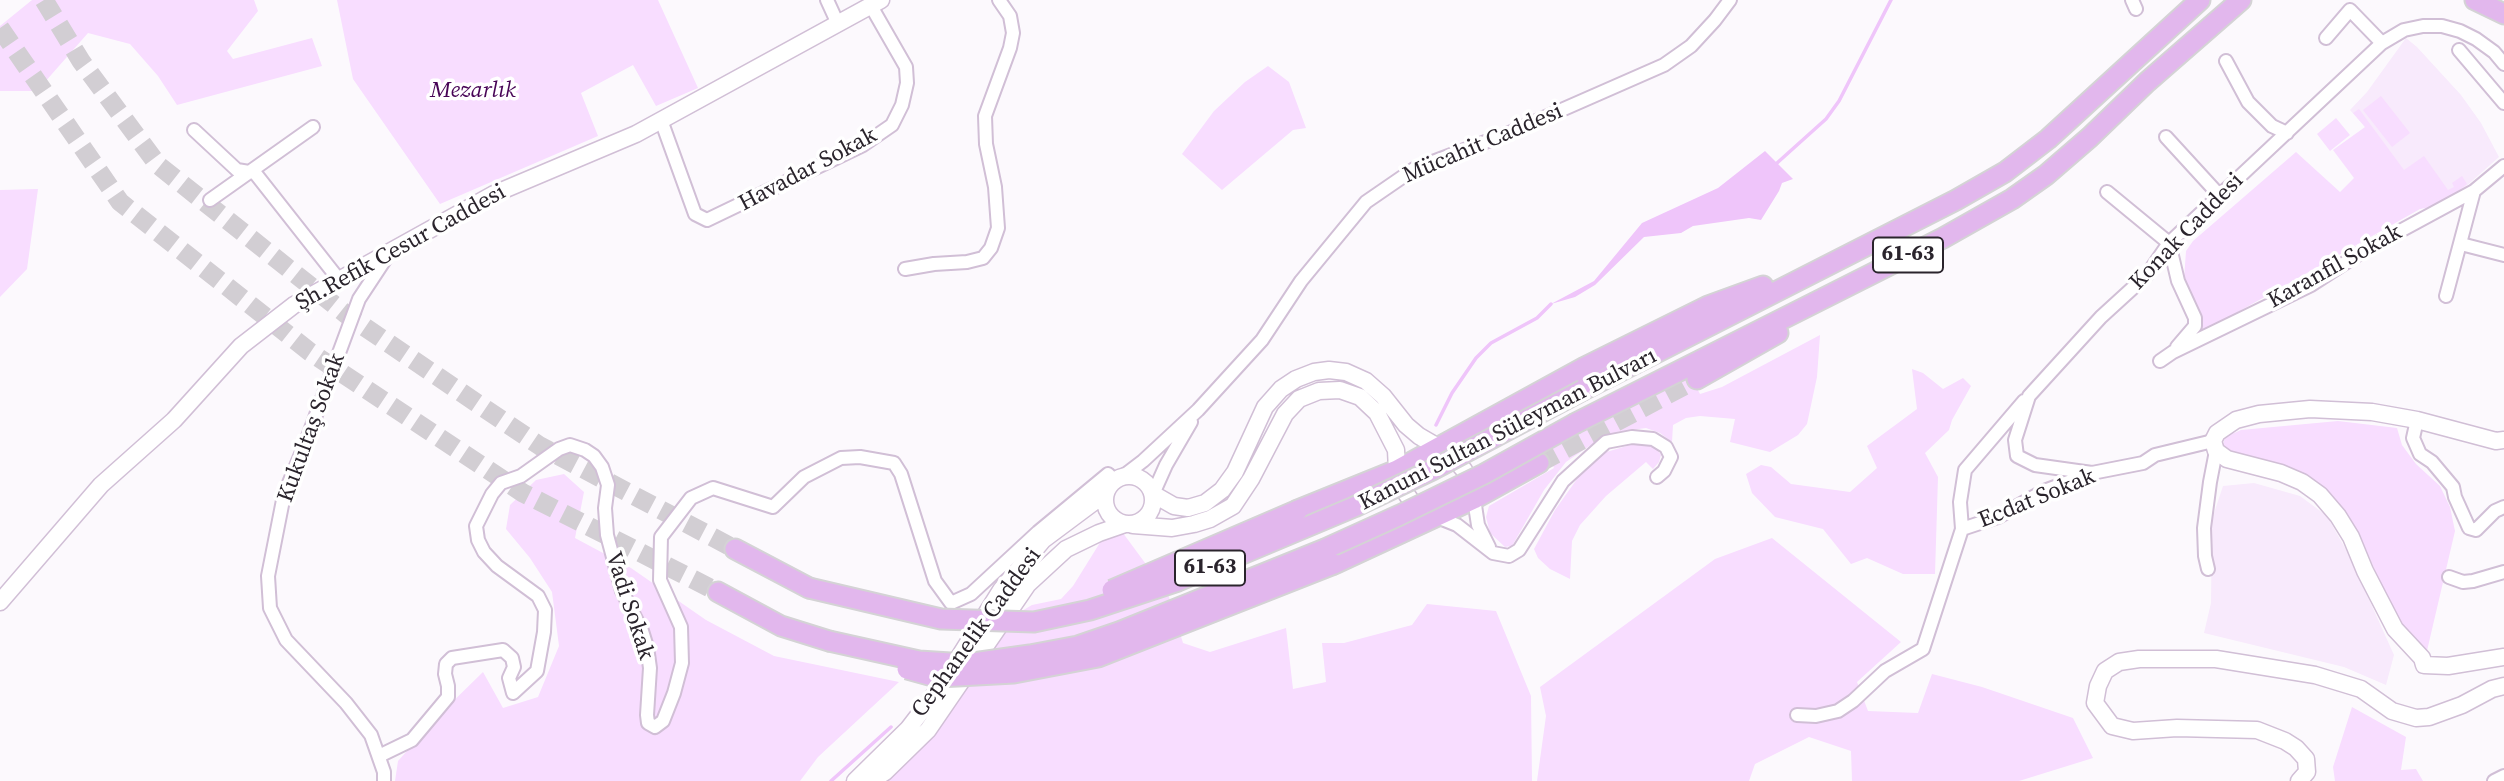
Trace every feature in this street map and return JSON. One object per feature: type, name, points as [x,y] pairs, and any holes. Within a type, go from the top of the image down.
[{"type":"main road","name":"Kanuni Sultan Süleyman Bulvarı","points":[[735,549],[809,588],[941,619],[1034,622],[1090,610],[1178,581],[1354,508],[1432,470],[1583,390],[1956,201],[2005,172],[2048,139],[2200,0]]},
{"type":"main road","name":"Kanuni Sultan Süleyman Bulvarı","points":[[718,592],[781,626],[829,641],[919,662],[967,664],[1030,655],[1078,646],[1119,632],[1337,544],[1484,474],[1576,423],[1989,212],[2046,175],[2241,0]]},
{"type":"main road","name":"61-63","points":[[2204,31],[2255,0]]},
{"type":"main road","points":[[2475,0],[2504,14]]},
{"type":"main road","name":"61-63","points":[[875,603],[949,611],[1031,609],[1083,602],[1397,470],[1583,368],[1708,306],[1840,259]]},
{"type":"main road","name":"61-63","points":[[1697,379],[1787,327],[1867,275]]},
{"type":"main road","name":"61-63","points":[[869,650],[902,668],[936,677],[1014,673],[1098,657],[1334,564],[1474,499],[1539,463]]},
{"type":"street","points":[[828,0],[838,24]]},
{"type":"street","points":[[905,269],[983,258],[991,248],[998,228],[995,187],[986,144],[985,116],[1013,33],[1010,16],[999,0]]},
{"type":"street","name":"Mücahit Caddesi","points":[[951,603],[971,594],[1038,532],[1108,474],[1114,484],[1198,410],[1262,340],[1301,281],[1366,202],[1414,169],[1509,133],[1664,65],[1691,46],[1730,0]]},
{"type":"street","name":"Şh.Refik Cesur Caddesi","points":[[0,602],[101,485],[174,421],[241,346],[294,305],[494,194],[636,134],[876,3]]},
{"type":"street","name":"Havadar Sokak","points":[[661,120],[695,214],[707,220],[863,145],[892,125],[902,105],[907,83],[906,66],[876,3]]},
{"type":"street","points":[[2326,38],[2350,10],[2382,43]]},
{"type":"street","name":"Konak Caddesi","points":[[2092,473],[2035,465],[2017,456],[2015,440],[2029,396],[2101,317],[2147,275],[2169,243],[2382,43],[2404,30],[2442,26],[2460,31],[2494,52],[2504,64]]},
{"type":"street","points":[[2459,50],[2504,103]]},
{"type":"street","points":[[2226,61],[2248,102],[2273,127],[2287,133]]},
{"type":"street","points":[[210,200],[313,127]]},
{"type":"street","points":[[194,130],[237,170],[255,173],[340,281]]},
{"type":"street","points":[[2166,137],[2220,196]]},
{"type":"street","name":"Karanfil Sokak","points":[[2160,361],[2173,352],[2311,285],[2365,250],[2474,191],[2504,166]]},
{"type":"street","points":[[2445,296],[2474,191]]},
{"type":"street","points":[[2107,192],[2169,243],[2178,281],[2195,318],[2195,326],[2173,352]]},
{"type":"street","points":[[2461,244],[2504,255]]},
{"type":"street","name":"Kukultaş Sokak","points":[[384,781],[384,772],[371,735],[346,703],[286,640],[270,608],[268,576],[284,495],[359,299],[387,255]]},
{"type":"street","points":[[1493,553],[1478,525],[1474,499],[1464,470],[1450,454],[1406,425],[1384,396],[1366,382],[1346,372],[1314,372],[1281,389],[1265,407],[1235,472],[1222,490],[1205,503],[1188,508],[1174,506],[1153,494],[1138,477],[1114,484],[1105,501],[1111,516],[1129,525],[1171,528],[1210,519],[1233,506],[1251,479],[1285,414],[1299,399],[1319,391],[1340,390],[1360,397],[1377,413],[1395,450],[1397,470],[1405,492],[1419,512],[1457,525],[1493,553],[1509,556],[1519,550],[1563,481],[1606,442],[1632,437],[1653,439],[1666,447],[1671,457],[1664,471],[1657,477]]},
{"type":"street","points":[[1962,529],[1960,502],[1965,470],[2029,396]]},
{"type":"street","points":[[2208,569],[2204,528],[2217,433],[2236,419],[2310,409],[2372,412],[2417,420],[2496,441],[2504,440]]},
{"type":"street","points":[[871,781],[885,772],[928,730],[1028,584],[1066,549],[1099,533],[1141,522],[1152,510],[1153,494],[1166,465],[1198,410]]},
{"type":"street","points":[[2417,420],[2413,438],[2420,454],[2432,463],[2453,487],[2469,528],[2476,530],[2495,511],[2504,507]]},
{"type":"street","name":"Vadi Sokak","points":[[379,756],[412,740],[448,697],[446,664],[452,659],[503,650],[512,658],[514,667],[509,678],[513,693],[537,671],[545,610],[538,596],[497,566],[484,552],[478,540],[476,526],[482,511],[501,483],[521,476],[559,449],[570,445],[594,456],[602,467],[608,485],[605,508],[607,535],[622,591],[642,631],[647,648],[650,692],[647,715],[648,723],[655,727],[663,721],[682,663],[681,627],[660,580],[662,537],[691,498],[713,488],[773,507],[804,477],[841,458],[860,457],[894,463],[901,474],[935,581],[951,603]]},
{"type":"street","points":[[2215,446],[2227,459],[2281,473],[2302,482],[2320,495],[2351,537],[2365,571],[2396,629],[2424,665],[2448,666],[2504,657]]},
{"type":"street","name":"Ecdat Sokak","points":[[1797,715],[1816,716],[1838,711],[1853,701],[1885,671],[1923,649],[1962,529],[1998,517],[2044,491],[2092,473],[2143,463],[2155,455],[2215,446]]},
{"type":"street","name":"Cephanelik Caddesi","points":[[855,781],[908,729],[941,686],[1001,590],[1044,540],[1114,484]]},
{"type":"street","points":[[2449,577],[2463,582],[2504,572]]},
{"type":"street","points":[[2305,778],[2306,759],[2296,748],[2257,730],[2177,728],[2133,731],[2112,726],[2095,703],[2098,686],[2105,671],[2119,662],[2139,659],[2216,659],[2315,675],[2361,689],[2392,711],[2416,718],[2429,717],[2462,705],[2491,689],[2504,686]]},
{"type":"street","points":[[2494,781],[2504,776]]},
{"type":"shaded area","points":[[2406,38],[2461,95],[2481,123],[2499,157],[2463,189],[2420,209],[2365,127],[2350,110],[2367,92]]},
{"type":"shaded area","points":[[1765,151],[1793,179],[1782,183],[1761,220],[1749,218],[1693,226],[1681,233],[1644,237],[1595,285],[1575,297],[1551,304],[1594,281],[1642,223],[1718,188]]},
{"type":"shaded area","points":[[2254,483],[2300,496],[2327,516],[2349,555],[2394,655],[2386,685],[2344,667],[2204,633],[2211,603],[2212,519],[2223,486]]},
{"type":"green space","points":[[32,0],[254,0],[258,11],[227,51],[233,59],[312,38],[322,66],[177,105],[158,76],[130,44],[88,33],[37,91],[0,91],[0,26]]},
{"type":"green space","name":"Mezarlık","points":[[337,0],[658,0],[698,88],[656,106],[633,65],[581,93],[598,136],[440,204],[353,79]]},
{"type":"green space","points":[[1268,66],[1289,82],[1306,128],[1293,130],[1222,190],[1182,154],[1214,111],[1245,82]]},
{"type":"green space","points":[[2381,96],[2410,133],[2392,147],[2363,110]]},
{"type":"green space","points":[[2359,109],[2404,170],[2424,156],[2448,190],[2454,187],[2452,183],[2462,176],[2467,184],[2441,205],[2420,209],[2192,338],[2184,279],[2186,251],[2193,241],[2296,152],[2340,192],[2354,178],[2333,150],[2365,127],[2353,113]]},
{"type":"green space","points":[[2336,118],[2350,135],[2330,151],[2317,134]]},
{"type":"green space","points":[[38,189],[27,269],[0,297],[0,190]]},
{"type":"green space","points":[[1820,335],[1817,377],[1807,424],[1798,435],[1770,452],[1730,442],[1735,419],[1700,416],[1686,418],[1673,425],[1672,442],[1660,433],[1646,428],[1617,432],[1598,440],[1566,462],[1544,490],[1512,546],[1505,547],[1490,533],[1486,517],[1489,506],[1554,468],[1546,451],[1690,375],[1700,394],[1722,387]]},
{"type":"green space","points":[[1912,369],[1923,373],[1943,389],[1963,378],[1971,386],[1949,430],[1925,453],[1938,477],[1935,574],[1903,574],[1867,558],[1851,564],[1823,529],[1775,517],[1752,493],[1746,474],[1761,465],[1771,467],[1791,484],[1850,492],[1877,468],[1867,446],[1917,409]]},
{"type":"green space","points":[[2338,421],[2397,428],[2402,445],[2416,464],[2440,486],[2450,507],[2455,531],[2426,655],[2410,642],[2392,609],[2360,536],[2331,496],[2303,476],[2265,461],[2228,455],[2223,445],[2225,437],[2241,430]]},
{"type":"green space","points":[[1644,444],[1656,448],[1661,455],[1659,462],[1653,469],[1646,462],[1606,496],[1580,525],[1572,541],[1570,579],[1550,569],[1538,558],[1534,549],[1555,510],[1582,472],[1603,453]]},
{"type":"green space","points":[[564,474],[584,492],[575,538],[631,568],[706,620],[774,656],[899,682],[818,757],[800,781],[395,781],[398,761],[439,715],[483,672],[503,708],[538,697],[559,646],[552,592],[530,558],[506,529],[510,505],[536,480]]},
{"type":"green space","points":[[1120,529],[1168,594],[1183,643],[1210,652],[1286,628],[1293,689],[1326,682],[1322,643],[1344,643],[1412,625],[1427,604],[1496,611],[1531,696],[1532,781],[864,781],[972,682],[993,628],[1032,605],[1061,599],[1073,586],[1101,541]]},
{"type":"green space","points":[[1772,538],[1901,642],[1857,682],[1868,711],[1918,713],[1932,674],[1982,687],[2073,718],[2093,758],[2019,781],[1852,781],[1851,751],[1809,737],[1755,764],[1749,781],[1537,781],[1546,716],[1540,687],[1715,559]]},
{"type":"green space","points":[[2352,707],[2406,737],[2401,770],[2416,769],[2423,781],[2335,781],[2333,767]]},
{"type":"waterway","points":[[1777,163],[1826,119],[1839,101],[1891,0]]},
{"type":"waterway","points":[[1436,425],[1452,393],[1476,358],[1491,343],[1537,318],[1551,304]]},
{"type":"waterway","points":[[831,781],[891,727]]},
{"type":"tunnel","points":[[44,0],[81,61],[158,165],[347,315],[540,446],[735,549]]},
{"type":"tunnel","points":[[0,28],[120,202],[310,352],[523,493],[718,592]]},
{"type":"tunnel","points":[[1539,463],[1697,379]]}]
